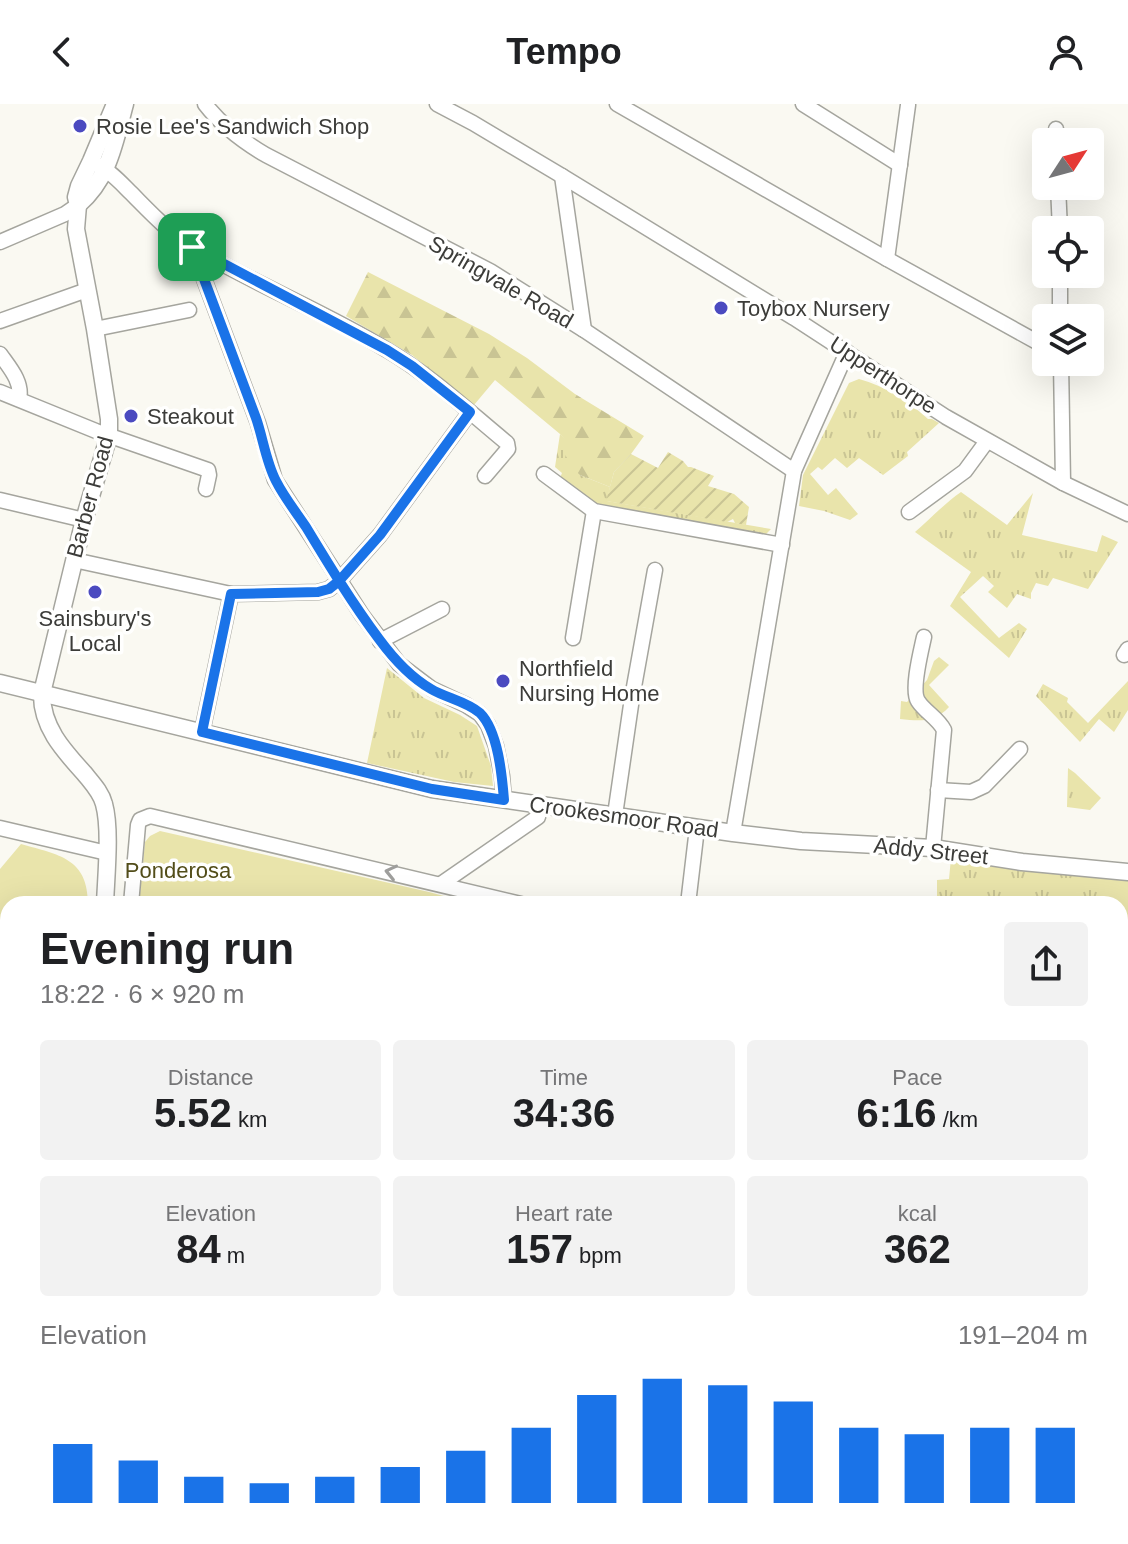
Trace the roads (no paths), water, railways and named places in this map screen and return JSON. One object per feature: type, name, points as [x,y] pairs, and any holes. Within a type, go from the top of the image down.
[{"type":"street","points":[[99,165],[115,104]]},
{"type":"street","points":[[99,165],[125,104]]},
{"type":"street","name":"Springvale Road","points":[[205,104],[241,140],[490,271],[794,471]]},
{"type":"street","name":"Upperthorpe","points":[[437,104],[562,176],[847,352],[946,417],[1063,483],[1128,514]]},
{"type":"street","points":[[617,104],[1032,339]]},
{"type":"street","points":[[803,104],[900,165]]},
{"type":"street","points":[[887,259],[908,105]]},
{"type":"street","points":[[99,165],[164,226],[192,247],[387,350],[470,412],[508,445],[485,476]]},
{"type":"street","name":"Barber Road","points":[[42,693],[84,520],[109,435],[95,329],[76,229],[79,186],[99,165]]},
{"type":"street","points":[[562,176],[584,330]]},
{"type":"street","points":[[0,242],[65,214],[78,205]]},
{"type":"street","points":[[192,247],[258,423],[275,480],[339,581],[399,664],[432,689],[480,714],[488,725],[496,746],[504,800]]},
{"type":"street","points":[[0,321],[87,290]]},
{"type":"street","points":[[95,329],[189,310]]},
{"type":"street","points":[[733,833],[794,471],[847,352]]},
{"type":"street","points":[[0,354],[20,386],[19,399]]},
{"type":"street","points":[[1061,376],[1063,483]]},
{"type":"street","points":[[0,392],[208,470],[206,489]]},
{"type":"street","points":[[74,560],[231,594],[318,592],[329,589],[380,535],[470,412]]},
{"type":"street","points":[[909,512],[965,471],[987,441]]},
{"type":"street","points":[[544,474],[594,511],[782,545]]},
{"type":"street","points":[[0,500],[84,520]]},
{"type":"street","points":[[573,638],[594,511]]},
{"type":"street","points":[[615,815],[655,570]]},
{"type":"street","points":[[202,732],[231,594]]},
{"type":"street","points":[[380,641],[442,609]]},
{"type":"street","points":[[924,637],[915,692],[919,703],[944,730],[933,848]]},
{"type":"street","name":"Crookesmoor Road","points":[[0,683],[432,789],[733,833]]},
{"type":"street","points":[[42,693],[44,716],[49,729],[100,795],[105,806],[105,896]]},
{"type":"street","points":[[938,790],[971,792],[984,786],[1020,749]]},
{"type":"street","points":[[132,896],[138,825],[140,820],[150,816],[489,896]]},
{"type":"street","points":[[441,884],[538,817]]},
{"type":"street","points":[[0,828],[107,853]]},
{"type":"street","points":[[689,896],[697,828]]},
{"type":"street","name":"Addy Street","points":[[733,833],[801,841],[933,848],[1022,862],[1128,872]]},
{"type":"place","name":"Rosie Lee's Sandwich Shop","points":[[80,126]]},
{"type":"place","name":"Toybox Nursery","points":[[721,308]]},
{"type":"place","name":"Steakout","points":[[131,416]]},
{"type":"place","name":"Sainsbury's Local","points":[[95,592]]},
{"type":"place","name":"Northfield Nursing Home","points":[[503,681]]},
{"type":"park label","name":"Ponderosa","points":[[178,870]]}]
